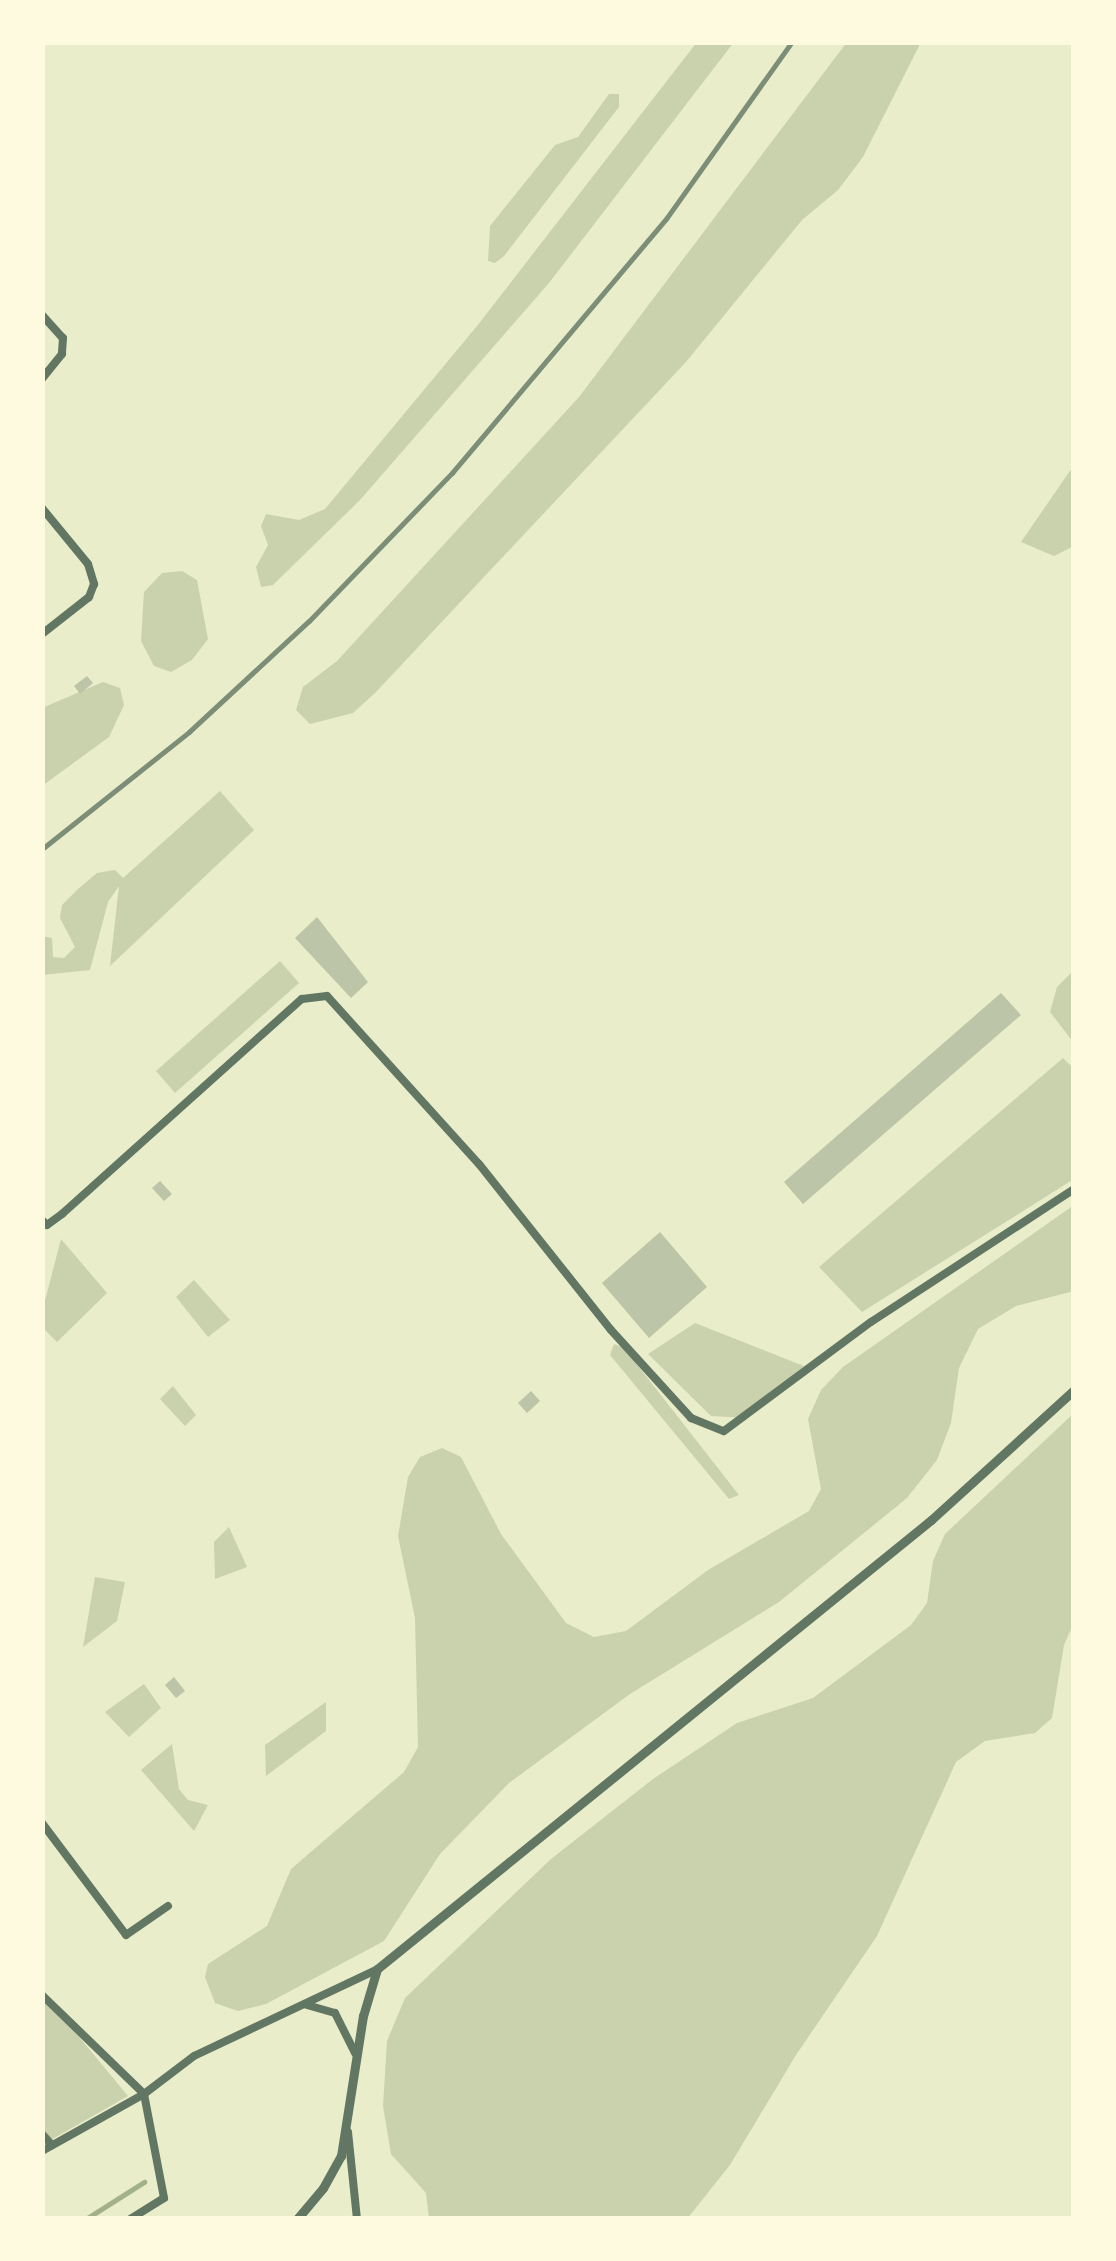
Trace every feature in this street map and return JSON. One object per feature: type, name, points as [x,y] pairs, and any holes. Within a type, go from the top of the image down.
[{"type":"street","points":[[42,315],[63,338],[62,354],[42,379]]},
{"type":"street","points":[[42,508],[88,564],[94,584],[89,597],[42,634]]},
{"type":"street","points":[[42,1220],[47,1225],[62,1214],[302,999],[327,996],[478,1164],[611,1330],[691,1418],[724,1431],[871,1322],[1074,1189]]},
{"type":"street","points":[[42,2151],[144,2094],[194,2056],[377,1969],[932,1520],[1074,1390]]},
{"type":"street","points":[[42,1823],[126,1935],[168,1906]]},
{"type":"street","points":[[297,2219],[334,2172],[348,2131],[357,2058],[377,1969]]},
{"type":"street","points":[[42,1996],[144,2094],[164,2198],[130,2219]]},
{"type":"street","points":[[306,2005],[334,2013],[349,2032],[357,2058]]},
{"type":"street","points":[[348,2131],[357,2219]]},
{"type":"street","points":[[42,2134],[52,2145]]},
{"type":"green space","points":[[697,42],[734,42],[549,283],[360,500],[273,585],[261,587],[256,567],[268,545],[261,526],[266,514],[299,520],[325,509],[477,326]]},
{"type":"green space","points":[[847,42],[921,42],[863,157],[838,190],[802,220],[686,362],[375,693],[353,713],[310,724],[296,710],[303,687],[337,661],[579,397]]},
{"type":"green space","points":[[609,94],[619,94],[619,107],[504,256],[495,263],[488,261],[490,226],[555,145],[578,137]]},
{"type":"green space","points":[[1074,465],[1074,546],[1054,556],[1021,542]]},
{"type":"green space","points":[[182,571],[197,580],[208,639],[192,660],[171,672],[154,666],[141,641],[144,592],[162,573]]},
{"type":"green space","points":[[103,682],[120,688],[124,705],[109,737],[42,786],[42,708]]},
{"type":"green space","points":[[220,791],[254,830],[110,966],[119,886],[108,902],[90,970],[42,975],[42,936],[52,938],[53,957],[64,958],[75,947],[60,918],[62,905],[97,873],[115,870],[123,878]]},
{"type":"green space","points":[[280,961],[299,983],[175,1093],[156,1071]]},
{"type":"green space","points":[[1074,970],[1074,1043],[1050,1012],[1057,987]]},
{"type":"green space","points":[[1063,1058],[1074,1069],[1074,1179],[862,1312],[819,1267]]},
{"type":"green space","points":[[1074,1205],[1074,1291],[1016,1306],[978,1329],[959,1368],[951,1423],[937,1460],[907,1498],[779,1602],[630,1694],[509,1783],[440,1854],[384,1941],[266,2004],[238,2011],[215,2003],[205,1977],[208,1964],[267,1926],[291,1869],[404,1772],[418,1747],[415,1618],[398,1536],[408,1477],[420,1457],[442,1448],[461,1457],[501,1534],[566,1623],[594,1637],[626,1631],[708,1570],[809,1511],[821,1489],[808,1419],[821,1390],[843,1367]]},
{"type":"green space","points":[[61,1239],[107,1293],[57,1342],[42,1327],[42,1312]]},
{"type":"green space","points":[[194,1280],[230,1320],[208,1337],[176,1297]]},
{"type":"green space","points":[[695,1323],[804,1366],[747,1418],[711,1416],[648,1354]]},
{"type":"green space","points":[[614,1344],[624,1348],[739,1495],[729,1499],[610,1355]]},
{"type":"green space","points":[[173,1386],[196,1415],[185,1426],[160,1399]]},
{"type":"green space","points":[[1074,1413],[1074,1622],[1064,1645],[1052,1718],[1035,1733],[985,1741],[956,1762],[877,1936],[796,2055],[730,2165],[687,2219],[429,2219],[426,2193],[391,2154],[383,2106],[387,2041],[405,1998],[551,1859],[653,1779],[737,1723],[813,1698],[911,1625],[927,1603],[933,1561],[945,1534]]},
{"type":"green space","points":[[229,1527],[247,1567],[215,1579],[214,1542]]},
{"type":"green space","points":[[95,1577],[125,1582],[117,1621],[83,1647]]},
{"type":"green space","points":[[144,1684],[161,1708],[129,1737],[105,1712]]},
{"type":"green space","points":[[326,1702],[326,1731],[266,1776],[265,1745]]},
{"type":"green space","points":[[172,1744],[179,1789],[188,1800],[208,1805],[194,1831],[141,1770]]},
{"type":"green space","points":[[42,1992],[128,2096],[42,2145]]},
{"type":"building","points":[[87,676],[93,683],[80,694],[74,686]]},
{"type":"building","points":[[317,917],[368,982],[351,998],[295,938]]},
{"type":"building","points":[[1001,993],[1021,1015],[803,1204],[784,1182]]},
{"type":"building","points":[[160,1181],[172,1194],[164,1201],[152,1188]]},
{"type":"building","points":[[660,1232],[707,1287],[649,1338],[602,1283]]},
{"type":"building","points":[[531,1391],[540,1401],[527,1413],[518,1403]]},
{"type":"building","points":[[174,1677],[185,1691],[176,1698],[165,1685]]},
{"type":"waterway","points":[[86,2219],[144,2182]]},
{"type":"railway","points":[[42,849],[189,732],[309,621],[452,473],[666,219],[792,42]]}]
